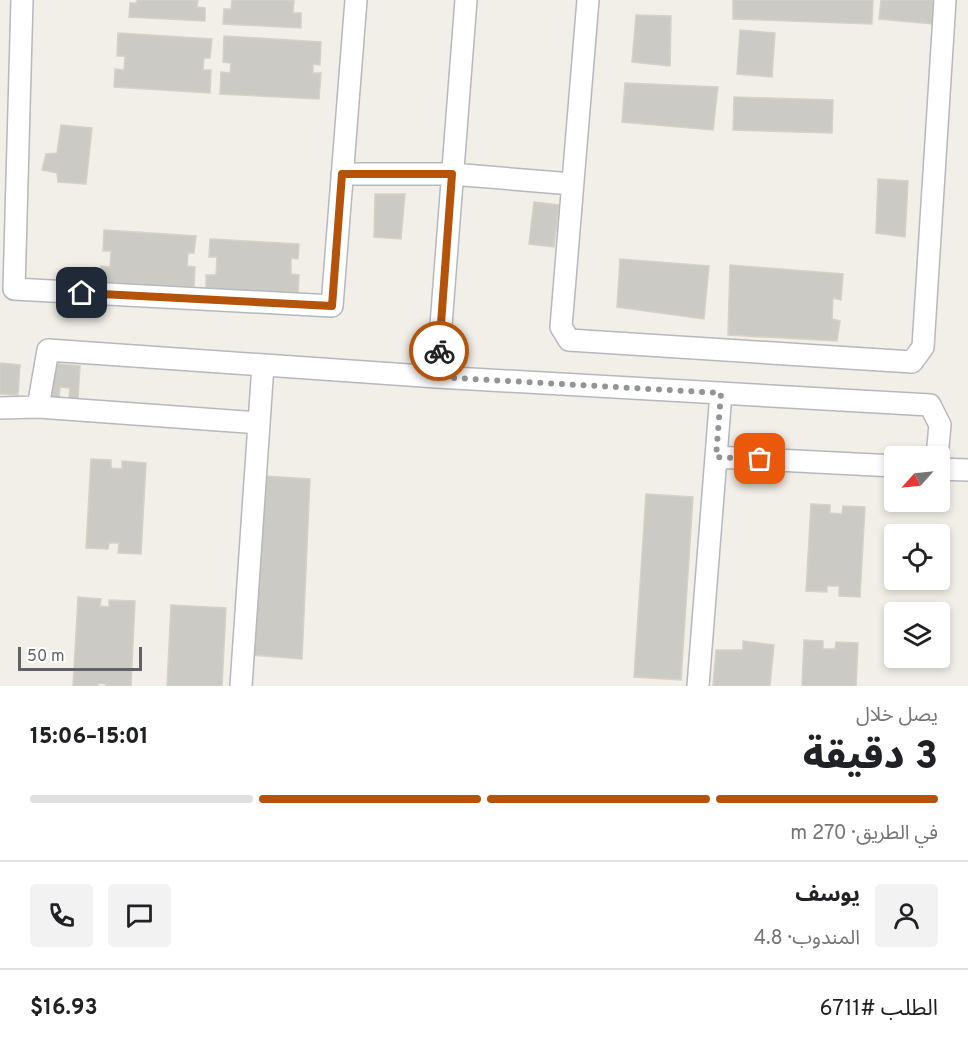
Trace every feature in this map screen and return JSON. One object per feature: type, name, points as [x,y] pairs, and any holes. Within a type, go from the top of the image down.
[{"type":"street","points":[[22,0],[14,289],[332,306],[356,0]]},
{"type":"street","points":[[437,377],[466,0]]},
{"type":"street","points":[[588,0],[561,327],[569,340],[912,362],[923,347],[945,0]]},
{"type":"street","points":[[342,174],[452,174],[572,184]]},
{"type":"street","points":[[38,407],[48,350],[437,377],[930,405],[940,425],[939,446]]},
{"type":"street","points":[[241,686],[263,365]]},
{"type":"street","points":[[698,686],[721,393]]},
{"type":"street","points":[[0,408],[38,407],[259,423]]},
{"type":"street","points":[[716,457],[884,465]]},
{"type":"street","points":[[950,469],[968,470]]},
{"type":"building","points":[[137,0],[198,0],[197,7],[205,8],[205,21],[129,17],[130,3],[137,3]]},
{"type":"building","points":[[232,0],[294,0],[293,13],[301,13],[301,28],[223,24],[224,9],[231,9]]},
{"type":"building","points":[[733,0],[873,0],[872,24],[733,19]]},
{"type":"building","points":[[881,0],[936,0],[933,24],[879,19]]},
{"type":"building","points":[[636,15],[671,16],[670,66],[632,62]]},
{"type":"building","points":[[740,30],[775,33],[772,77],[737,74]]},
{"type":"building","points":[[118,33],[212,39],[210,58],[204,58],[203,70],[211,70],[210,93],[114,87],[115,69],[124,70],[125,56],[117,56]]},
{"type":"building","points":[[224,36],[321,42],[320,65],[313,64],[313,73],[321,73],[319,99],[220,94],[221,72],[230,73],[231,63],[223,62]]},
{"type":"building","points":[[625,83],[718,87],[713,130],[622,122]]},
{"type":"building","points":[[734,97],[833,100],[832,133],[733,130]]},
{"type":"building","points":[[61,125],[92,128],[86,184],[58,182],[57,173],[42,170],[46,154],[57,153]]},
{"type":"building","points":[[878,179],[908,181],[905,237],[876,233]]},
{"type":"building","points":[[375,194],[405,194],[401,239],[374,237]]},
{"type":"building","points":[[534,202],[559,205],[554,247],[529,244]]},
{"type":"building","points":[[104,230],[196,236],[194,253],[188,253],[187,266],[195,267],[194,287],[100,282],[101,266],[110,267],[111,251],[103,251]]},
{"type":"building","points":[[210,239],[299,244],[298,259],[291,258],[291,274],[299,275],[298,293],[206,288],[206,275],[216,275],[217,257],[209,257]]},
{"type":"building","points":[[620,259],[709,266],[704,319],[617,307]]},
{"type":"building","points":[[730,265],[843,274],[841,300],[833,298],[832,319],[840,321],[837,341],[728,335]]},
{"type":"building","points":[[0,363],[20,365],[18,395],[0,394]]},
{"type":"building","points":[[50,363],[80,366],[78,399],[69,398],[70,388],[60,387],[59,400],[47,399]]},
{"type":"building","points":[[91,459],[111,460],[111,468],[122,469],[122,461],[146,463],[141,554],[118,553],[119,543],[109,543],[108,549],[86,548]]},
{"type":"building","points":[[265,476],[310,479],[302,659],[252,655]]},
{"type":"building","points":[[646,494],[693,497],[681,680],[634,677]]},
{"type":"building","points":[[811,504],[830,505],[830,513],[842,514],[843,506],[865,507],[860,597],[839,596],[839,586],[827,586],[827,592],[806,591]]},
{"type":"building","points":[[78,597],[101,599],[100,606],[109,607],[109,600],[135,601],[131,686],[106,686],[106,684],[98,683],[98,686],[73,686]]},
{"type":"building","points":[[171,605],[226,608],[222,686],[167,686]]},
{"type":"building","points":[[804,640],[823,641],[823,649],[835,649],[836,642],[858,643],[856,686],[802,686]]},
{"type":"building","points":[[743,641],[774,645],[770,686],[713,686],[716,650],[743,650]]},
{"type":"way so far","points":[[439,351],[437,377],[721,393],[716,457],[760,459]]},
{"type":"route","points":[[82,293],[332,306],[342,174],[452,174],[439,351]]}]
